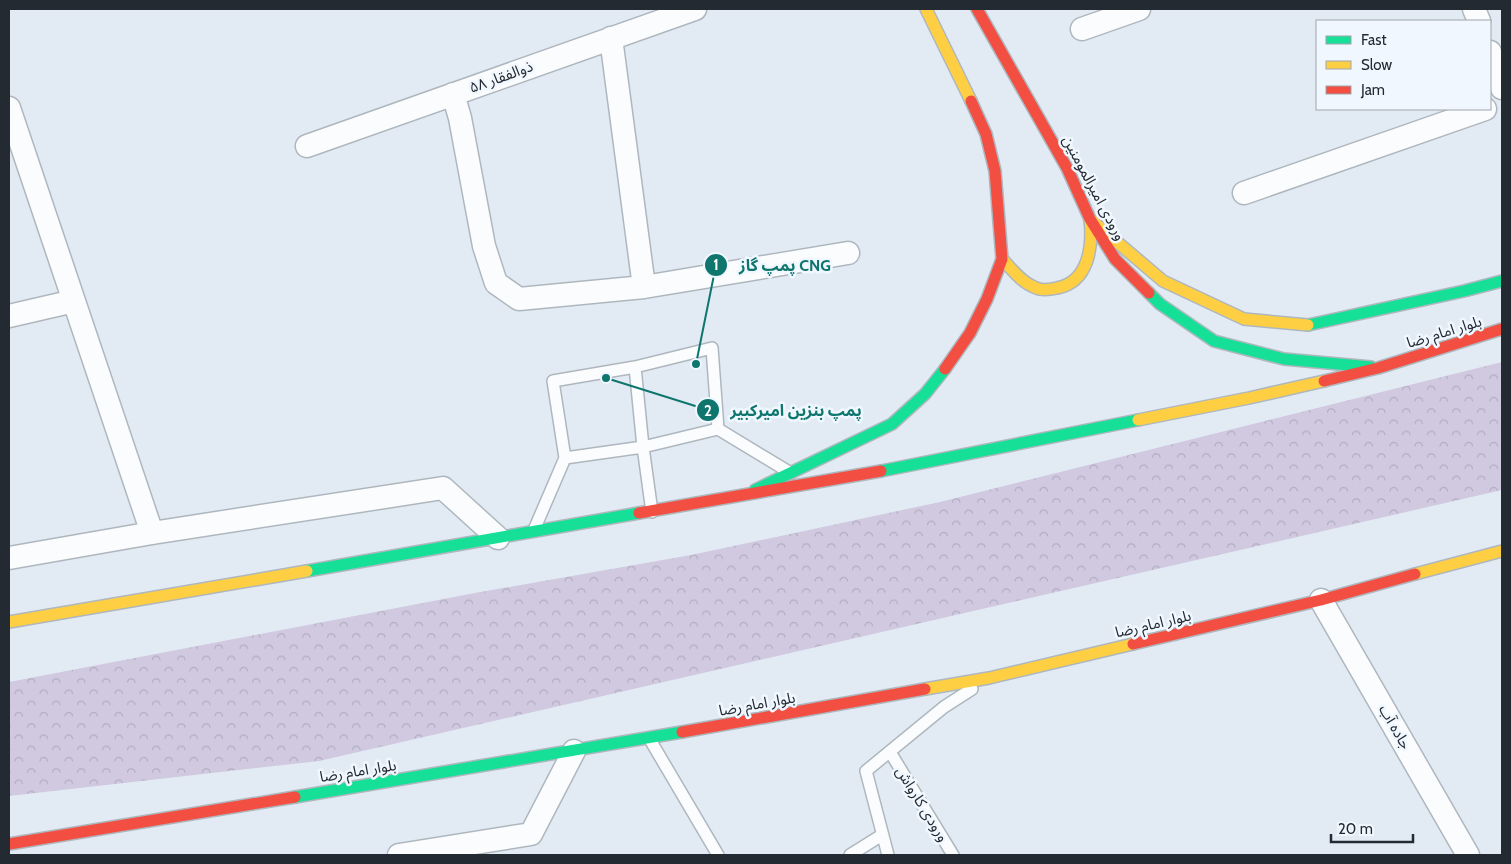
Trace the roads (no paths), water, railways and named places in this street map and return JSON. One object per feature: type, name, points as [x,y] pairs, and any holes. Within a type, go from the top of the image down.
[{"type":"main road","points":[[740,497],[892,424],[925,394],[950,363],[970,333],[987,299],[1002,258],[995,171],[986,134],[926,9]]},
{"type":"main road","name":"ورودی امیرالمومنین","points":[[977,9],[1067,168],[1090,219],[1115,259],[1160,304],[1214,341],[1284,359],[1378,368]]},
{"type":"main road","points":[[1002,258],[1029,284],[1041,290],[1064,288],[1078,278],[1087,263],[1091,248],[1092,233],[1090,219]]},
{"type":"main road","points":[[1090,219],[1163,281],[1244,319],[1306,326],[1502,281]]},
{"type":"main road","name":"بلوار امام رضا","points":[[9,622],[825,482],[1249,398],[1378,368],[1502,329]]},
{"type":"main road","name":"بلوار امام رضا","points":[[9,844],[574,751],[990,678],[1322,600],[1502,551]]},
{"type":"street","name":"ذوالفقار ۵۸","points":[[307,146],[695,9]]},
{"type":"street","points":[[1082,29],[1139,9]]},
{"type":"street","points":[[611,38],[644,287]]},
{"type":"street","points":[[1491,55],[1502,88]]},
{"type":"street","points":[[453,94],[460,118],[484,246],[496,283],[519,299],[644,287],[848,253]]},
{"type":"street","points":[[9,108],[152,533]]},
{"type":"street","points":[[1244,193],[1482,110]]},
{"type":"street","points":[[9,316],[74,301]]},
{"type":"street","points":[[9,558],[152,533],[443,488],[498,538]]},
{"type":"street","name":"جاده آب","points":[[1322,600],[1468,855]]},
{"type":"street","points":[[399,855],[531,834],[574,751]]},
{"type":"lane","points":[[532,532],[565,458],[553,381],[635,367],[712,348],[718,429]]},
{"type":"lane","points":[[635,367],[652,512]]},
{"type":"lane","points":[[565,458],[643,447],[718,429],[790,473],[825,482]]},
{"type":"lane","points":[[888,855],[866,772],[944,707],[990,678]]},
{"type":"lane","points":[[649,738],[718,855]]},
{"type":"lane","name":"ورودی کارواش","points":[[890,752],[954,855]]},
{"type":"lane","points":[[850,855],[882,835]]},
{"type":"place","name":"پمپ گاز CNG","points":[[696,364]]},
{"type":"place","name":"پمپ بنزین امیرکبیر","points":[[606,378]]}]
